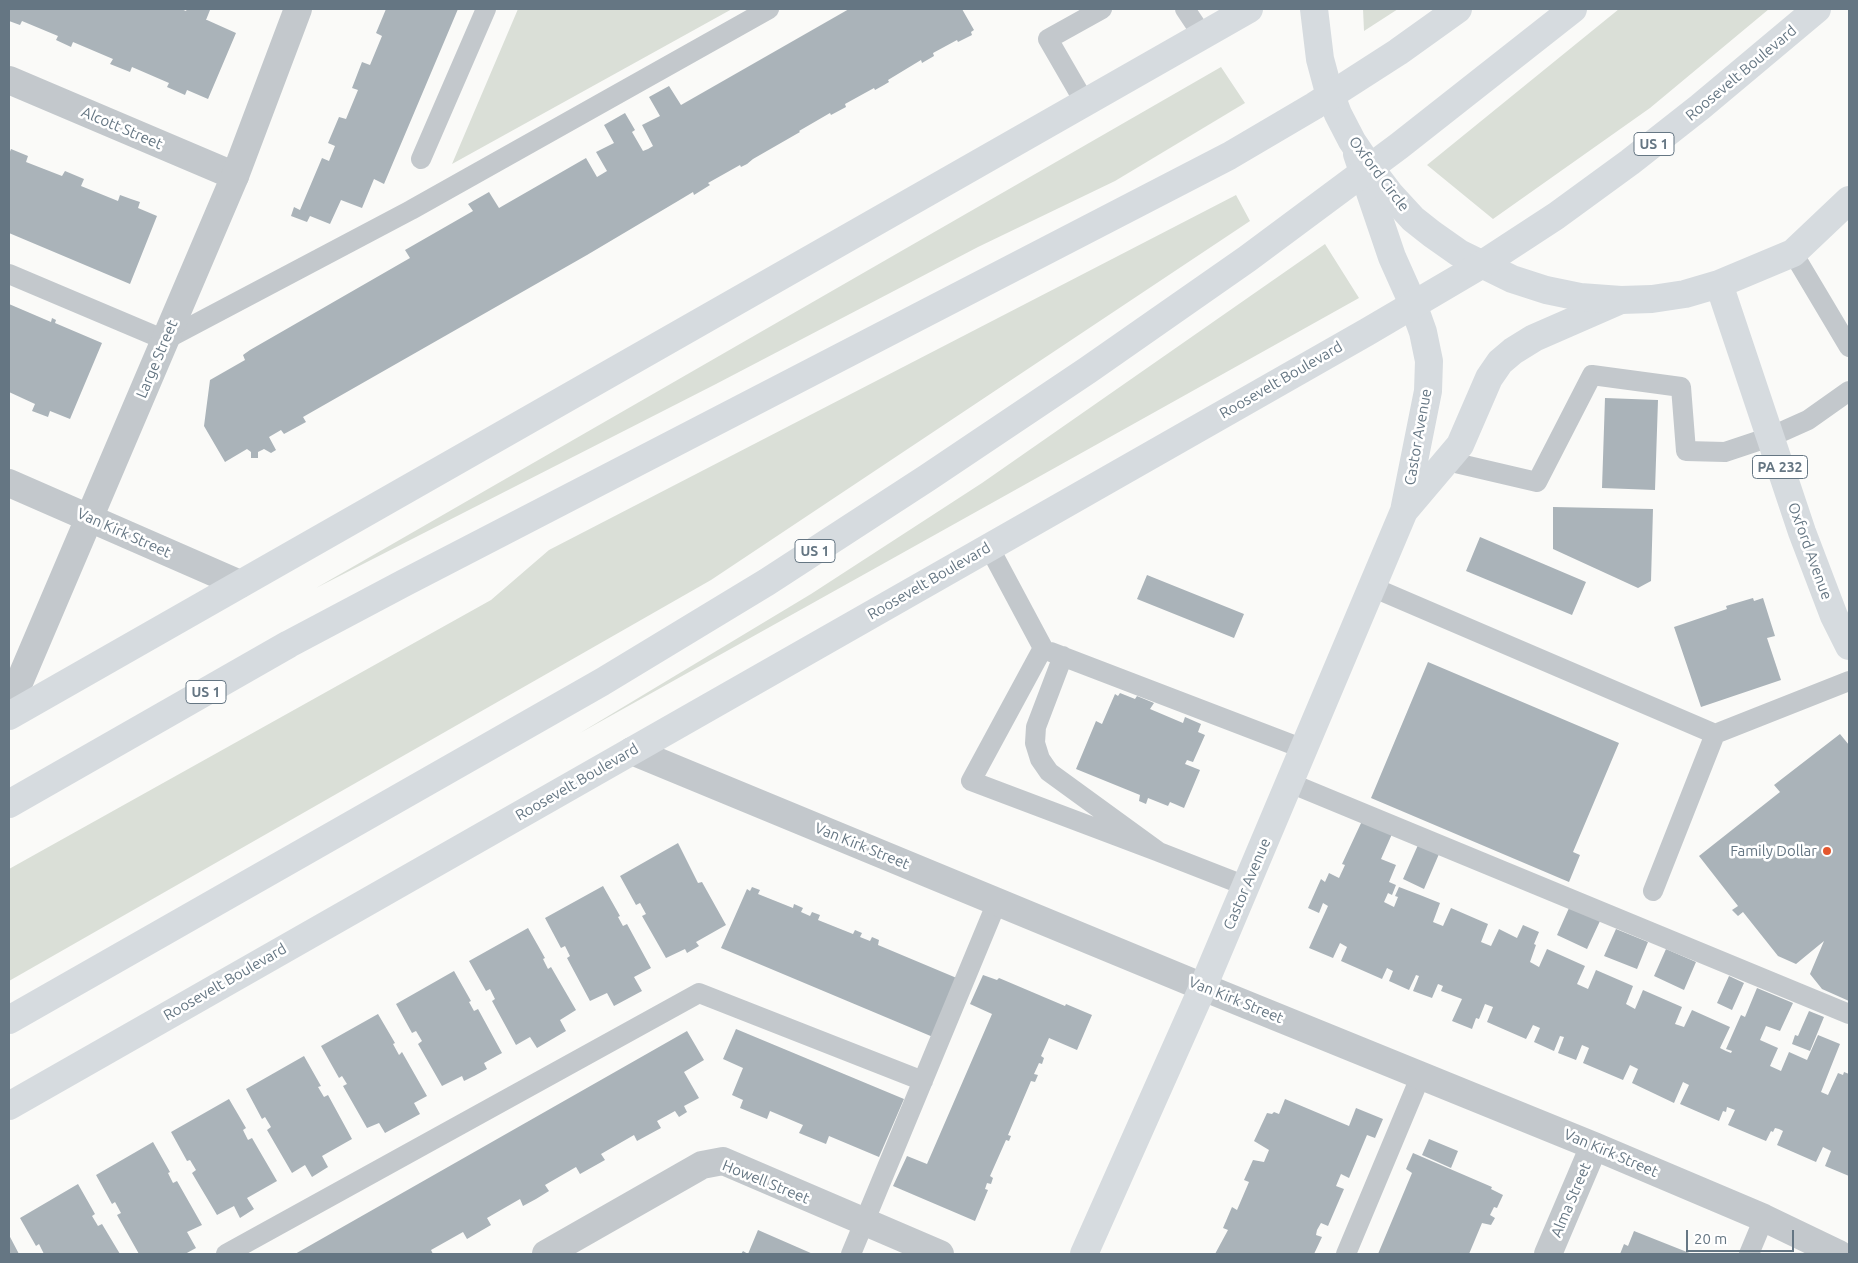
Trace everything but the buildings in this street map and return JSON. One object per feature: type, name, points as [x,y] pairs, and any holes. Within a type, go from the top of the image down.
[{"type":"main road","points":[[9,716],[1250,9]]},
{"type":"main road","name":"Oxford Circle","points":[[1314,9],[1320,59],[1338,114],[1382,200],[1413,219],[1459,253],[1480,265],[1512,279],[1546,290],[1580,297],[1621,300],[1668,296],[1719,284],[1793,253],[1849,200]]},
{"type":"main road","name":"US 1","points":[[9,804],[289,644],[404,582],[1230,156],[1398,52],[1458,9]]},
{"type":"main road","name":"US 1","points":[[9,1020],[602,682],[767,582],[1088,370],[1247,259],[1399,146],[1573,9]]},
{"type":"main road","name":"Roosevelt Boulevard","points":[[9,1106],[1480,265],[1556,216],[1630,162],[1744,72],[1817,9]]},
{"type":"main road","name":"Castor Avenue","points":[[1084,1254],[1203,987],[1404,511],[1428,391],[1429,361],[1423,332],[1392,257],[1382,200]]},
{"type":"main road","name":"Oxford Avenue","points":[[1719,284],[1802,532],[1842,611],[1849,646]]},
{"type":"main road","name":"Castor Avenue","points":[[1404,511],[1460,445],[1489,378],[1500,362],[1534,338],[1621,300]]},
{"type":"street","name":"Large Street","points":[[9,706],[235,176],[292,11]]},
{"type":"street","name":"Alcott Street","points":[[9,80],[235,176]]},
{"type":"street","name":"Van Kirk Street","points":[[9,483],[240,584]]},
{"type":"street","name":"Van Kirk Street","points":[[632,751],[1594,1146],[1764,1218],[1839,1254]]},
{"type":"street","name":"Alma Street","points":[[1548,1254],[1594,1146]]},
{"type":"street","name":"Howell Street","points":[[546,1254],[702,1164],[722,1161],[940,1254]]},
{"type":"lane","points":[[422,159],[486,9]]},
{"type":"lane","points":[[9,274],[165,340],[411,210],[769,9]]},
{"type":"lane","points":[[1085,103],[1048,39],[1102,9]]},
{"type":"lane","points":[[1185,9],[1203,36]]},
{"type":"lane","points":[[1793,253],[1849,345]]},
{"type":"lane","points":[[1447,461],[1537,482],[1592,375],[1681,387],[1686,451],[1725,452],[1770,437],[1808,420],[1849,391]]},
{"type":"lane","points":[[989,547],[1043,648],[1304,749]]},
{"type":"lane","points":[[1372,587],[1715,734],[1849,681]]},
{"type":"lane","points":[[1043,648],[971,781],[1246,886]]},
{"type":"lane","points":[[1063,656],[1036,727],[1035,743],[1040,758],[1056,777],[1159,852]]},
{"type":"lane","points":[[1653,891],[1715,734]]},
{"type":"lane","points":[[1290,783],[1849,1014]]},
{"type":"lane","points":[[851,1254],[997,902]]},
{"type":"lane","points":[[226,1254],[699,993],[923,1081]]},
{"type":"lane","points":[[1346,1254],[1421,1075]]},
{"type":"lane","points":[[1749,1254],[1764,1218]]},
{"type":"shaded area","points":[[518,9],[732,9],[452,164]]},
{"type":"shaded area","points":[[1363,9],[1398,9],[1364,31]]},
{"type":"shaded area","points":[[1619,9],[1769,9],[1650,108],[1493,219],[1427,165]]},
{"type":"shaded area","points":[[1221,67],[1245,103],[1115,181],[978,247],[716,384],[316,588]]},
{"type":"shaded area","points":[[1236,195],[1250,221],[711,580],[9,981],[9,869],[491,600],[549,550]]},
{"type":"shaded area","points":[[1325,244],[1359,298],[580,733],[811,594],[982,483]]},
{"type":"place","name":"Family Dollar","points":[[1827,851]]}]
